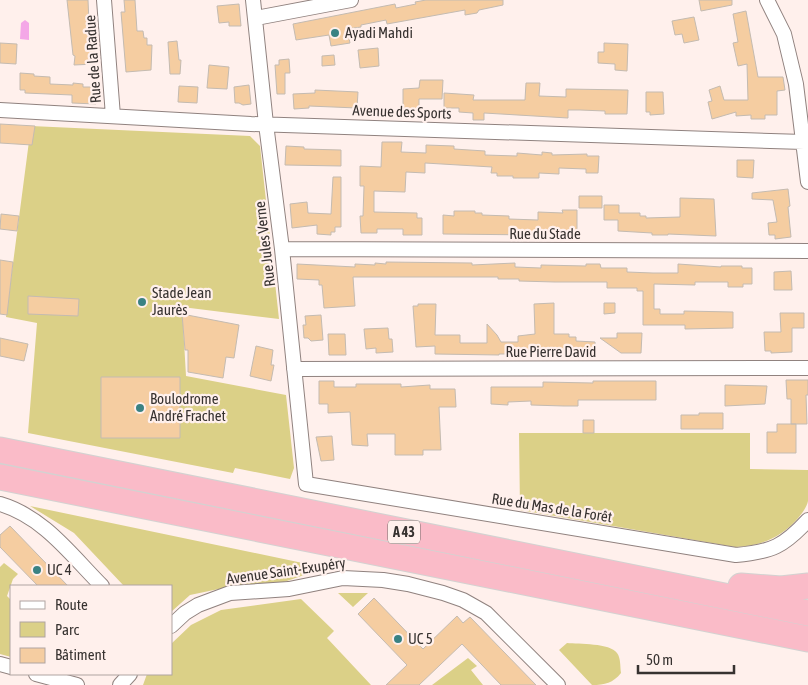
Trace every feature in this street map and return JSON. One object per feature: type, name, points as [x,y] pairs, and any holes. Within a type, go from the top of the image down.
[{"type":"highway","name":"A 43","points":[[0,450],[808,613]]},
{"type":"highway","name":"A 43","points":[[0,477],[808,639]]},
{"type":"highway","points":[[574,566],[702,580],[749,588],[781,589],[808,586]]},
{"type":"highway","points":[[742,626],[808,647]]},
{"type":"street","name":"Rue de la Radue","points":[[104,0],[113,116]]},
{"type":"street","name":"Rue Jules Verne","points":[[254,0],[306,484]]},
{"type":"street","points":[[256,18],[351,0]]},
{"type":"street","points":[[767,0],[784,34],[796,84],[808,182]]},
{"type":"street","name":"Avenue des Sports","points":[[0,110],[266,124],[804,142]]},
{"type":"street","name":"Rue du Stade","points":[[282,249],[808,252]]},
{"type":"street","name":"Rue Pierre David","points":[[294,370],[808,368]]},
{"type":"street","name":"Rue du Mas de la Forêt","points":[[306,484],[736,555],[770,550],[791,538],[808,520]]},
{"type":"street","points":[[0,504],[21,512],[44,527],[101,585]]},
{"type":"street","name":"Avenue Saint-Exupéry","points":[[172,625],[185,613],[198,606],[230,594],[289,589],[343,578],[383,580],[443,593],[463,600],[486,613],[558,685]]},
{"type":"street","points":[[40,675],[77,685]]},
{"type":"street","points":[[120,685],[129,675]]},
{"type":"green space","name":"Stade Jean Jaurès","points":[[31,126],[250,136],[260,146],[279,319],[182,307],[186,376],[286,395],[294,468],[290,479],[235,468],[233,473],[28,433],[37,323],[6,317]]},
{"type":"green space","points":[[519,433],[750,433],[750,469],[808,470],[808,501],[806,508],[799,517],[778,535],[762,543],[735,547],[520,510]]},
{"type":"green space","points":[[30,506],[336,570],[307,574],[281,583],[233,586],[190,595],[172,611],[172,585],[123,585],[74,533]]},
{"type":"green space","points":[[4,563],[18,574],[10,585],[7,596],[10,599],[10,657],[0,654],[0,567]]},
{"type":"green space","points":[[338,593],[368,593],[353,607]]},
{"type":"green space","points":[[301,599],[334,631],[327,638],[371,685],[143,685],[147,675],[172,675],[172,643],[191,625],[221,610]]},
{"type":"green space","points":[[567,643],[608,647],[617,653],[619,657],[621,673],[608,683],[592,685],[559,650]]},
{"type":"green space","points":[[468,658],[477,666],[471,670],[483,685],[432,685]]},
{"type":"shaded area","points":[[25,20],[29,23],[29,40],[20,39],[21,23]]},
{"type":"building","points":[[67,0],[88,0],[90,45],[94,45],[95,64],[74,65],[75,56],[73,55]]},
{"type":"building","points":[[124,0],[135,0],[137,31],[143,31],[144,38],[147,38],[147,45],[152,45],[151,70],[126,72],[121,12],[125,12]]},
{"type":"building","points":[[426,0],[503,0],[503,5],[465,15],[465,10],[387,24],[386,20],[361,25],[361,27],[347,29],[350,43],[331,46],[329,35],[296,40],[293,24],[395,4],[396,8]]},
{"type":"building","points":[[699,0],[732,0],[732,5],[701,11]]},
{"type":"building","points":[[239,4],[241,26],[229,26],[229,22],[219,23],[217,6]]},
{"type":"building","points":[[746,11],[758,77],[783,77],[785,90],[777,91],[777,115],[765,115],[765,119],[751,119],[751,115],[736,116],[736,112],[712,119],[708,102],[712,101],[709,90],[720,86],[724,100],[748,100],[747,64],[738,66],[733,43],[738,42],[733,14]]},
{"type":"building","points":[[694,17],[699,40],[684,43],[682,34],[675,35],[672,21]]},
{"type":"building","points":[[177,41],[179,60],[181,60],[180,74],[170,74],[168,42]]},
{"type":"building","points":[[0,43],[17,44],[16,64],[0,63]]},
{"type":"building","points":[[604,43],[628,44],[627,71],[615,70],[615,64],[598,63],[598,52],[604,52]]},
{"type":"building","points":[[378,48],[379,66],[360,68],[358,50]]},
{"type":"building","points":[[334,55],[335,65],[322,66],[322,56]]},
{"type":"building","points":[[289,59],[290,73],[285,73],[285,94],[277,94],[275,65],[279,65],[279,60]]},
{"type":"building","points":[[209,65],[229,67],[227,89],[207,88]]},
{"type":"building","points":[[20,73],[50,77],[50,84],[73,85],[73,83],[83,84],[83,87],[96,87],[96,104],[72,103],[72,95],[25,93],[25,90],[20,90]]},
{"type":"building","points":[[420,80],[443,80],[442,99],[419,99],[419,110],[403,110],[403,89],[419,88]]},
{"type":"building","points":[[526,83],[540,83],[539,96],[566,97],[566,89],[628,90],[627,114],[605,114],[605,111],[568,110],[568,118],[484,113],[484,120],[473,120],[473,113],[459,112],[459,108],[444,108],[444,93],[474,95],[473,100],[525,100]]},
{"type":"building","points":[[249,85],[251,104],[235,103],[234,87]]},
{"type":"building","points":[[179,86],[198,87],[197,103],[178,102]]},
{"type":"building","points":[[315,90],[358,92],[357,108],[309,106],[309,108],[294,109],[293,94],[315,93]]},
{"type":"building","points":[[646,92],[663,92],[664,114],[650,115],[650,112],[646,112]]},
{"type":"building","points":[[0,124],[35,126],[32,145],[0,143]]},
{"type":"building","points":[[382,142],[402,142],[401,152],[426,153],[426,145],[454,146],[454,149],[485,151],[485,155],[517,156],[517,153],[542,155],[542,152],[552,153],[552,155],[587,154],[587,156],[599,156],[598,173],[586,173],[586,169],[559,168],[559,174],[539,173],[539,178],[513,178],[513,176],[497,176],[497,173],[491,173],[492,167],[425,163],[425,173],[406,172],[405,192],[374,191],[374,212],[417,213],[417,218],[422,218],[422,235],[403,235],[403,229],[377,229],[377,233],[361,233],[360,216],[363,216],[364,186],[360,186],[360,166],[381,167]]},
{"type":"building","points":[[286,146],[304,147],[304,149],[341,150],[341,166],[285,165]]},
{"type":"building","points":[[737,160],[754,160],[753,178],[737,177]]},
{"type":"building","points":[[333,177],[341,177],[341,227],[335,227],[335,232],[331,232],[331,235],[317,234],[317,225],[292,228],[290,204],[307,202],[308,213],[331,214]]},
{"type":"building","points":[[788,189],[791,237],[775,239],[775,235],[769,235],[768,223],[777,222],[773,200],[752,199],[752,193]]},
{"type":"building","points":[[579,196],[602,196],[602,208],[579,208]]},
{"type":"building","points":[[680,198],[714,199],[716,236],[652,235],[652,233],[618,231],[618,220],[604,220],[604,205],[619,205],[619,213],[640,213],[640,216],[646,216],[646,218],[680,217]]},
{"type":"building","points":[[562,210],[577,210],[577,235],[559,235],[559,231],[536,231],[536,235],[443,234],[443,215],[454,216],[454,211],[475,211],[475,213],[482,213],[482,215],[509,216],[509,219],[538,220],[538,212],[563,213]]},
{"type":"building","points":[[1,214],[19,216],[17,231],[0,229]]},
{"type":"building","points":[[0,260],[13,262],[7,315],[0,314]]},
{"type":"building","points":[[386,262],[472,263],[472,265],[515,263],[515,267],[541,268],[541,265],[586,266],[586,264],[600,264],[601,268],[627,268],[627,272],[653,273],[678,273],[678,264],[721,267],[742,266],[742,268],[752,268],[752,284],[743,284],[743,287],[728,287],[728,282],[695,282],[695,285],[654,284],[654,309],[660,309],[660,314],[684,314],[684,311],[733,312],[733,328],[685,329],[685,325],[643,325],[643,291],[637,291],[637,288],[607,288],[607,282],[519,281],[519,279],[498,279],[498,277],[353,277],[355,306],[324,308],[322,285],[319,285],[319,280],[297,279],[297,264],[355,267],[355,264],[375,265],[375,263],[386,264]]},
{"type":"building","points":[[791,271],[792,290],[774,290],[774,272]]},
{"type":"building","points":[[28,296],[79,299],[78,316],[28,314]]},
{"type":"building","points":[[554,303],[554,334],[569,334],[569,337],[576,337],[576,341],[595,342],[595,350],[576,350],[576,354],[563,354],[563,350],[525,350],[525,354],[435,354],[435,346],[416,347],[413,306],[418,306],[418,304],[436,304],[435,335],[460,335],[460,343],[487,343],[487,324],[501,342],[518,342],[518,336],[535,334],[534,304]]},
{"type":"building","points":[[604,303],[615,303],[615,313],[604,314]]},
{"type":"building","points":[[780,313],[804,313],[804,328],[792,328],[792,352],[771,353],[771,351],[765,351],[764,332],[781,332]]},
{"type":"building","points":[[182,314],[239,325],[234,358],[226,357],[223,378],[188,372],[188,350],[185,350]]},
{"type":"building","points":[[321,315],[323,340],[311,341],[308,338],[304,338],[303,325],[306,325],[305,316]]},
{"type":"building","points":[[388,328],[389,339],[392,339],[393,352],[376,353],[376,348],[366,349],[364,329]]},
{"type":"building","points":[[617,333],[642,333],[641,353],[621,353],[600,338],[617,338]]},
{"type":"building","points":[[328,334],[345,334],[346,355],[329,355]]},
{"type":"building","points":[[0,338],[28,344],[24,361],[0,356]]},
{"type":"building","points":[[256,346],[273,350],[271,365],[274,365],[271,381],[250,376]]},
{"type":"building","name":"Boulodrome André Frachet","points":[[101,377],[180,377],[180,438],[101,438]]},
{"type":"building","points":[[786,380],[808,380],[808,395],[806,395],[807,424],[791,424],[791,399],[787,399]]},
{"type":"building","points":[[319,381],[334,381],[334,387],[356,387],[356,384],[401,384],[401,387],[430,385],[430,389],[455,389],[456,407],[439,407],[441,450],[423,450],[423,455],[395,455],[395,434],[367,434],[368,446],[352,445],[350,412],[328,413],[328,404],[319,404]]},
{"type":"building","points":[[593,381],[656,381],[656,400],[578,400],[578,406],[531,405],[531,401],[508,402],[508,405],[491,404],[491,387],[543,387],[543,382],[593,383]]},
{"type":"building","points":[[725,385],[767,386],[765,404],[725,406]]},
{"type":"building","points":[[699,413],[723,413],[723,429],[681,429],[681,415],[699,415]]},
{"type":"building","points":[[583,420],[594,420],[594,433],[583,433]]},
{"type":"building","points":[[777,424],[796,424],[796,453],[767,453],[767,432],[777,432]]},
{"type":"building","points":[[332,436],[334,460],[321,461],[316,437]]},
{"type":"building","name":"UC 4","points":[[10,526],[67,585],[37,585],[0,547],[0,535]]},
{"type":"building","name":"UC 5","points":[[374,598],[423,649],[457,616],[463,623],[470,617],[536,685],[501,685],[462,644],[419,685],[386,685],[407,665],[358,614]]},
{"type":"place","name":"Ayadi Mahdi","points":[[335,33]]},
{"type":"place","name":"Stade Jean Jaurès","points":[[142,302]]},
{"type":"place","name":"Boulodrome André Frachet","points":[[140,408]]},
{"type":"place","name":"UC 4","points":[[37,570]]},
{"type":"place","name":"UC 5","points":[[398,639]]}]
